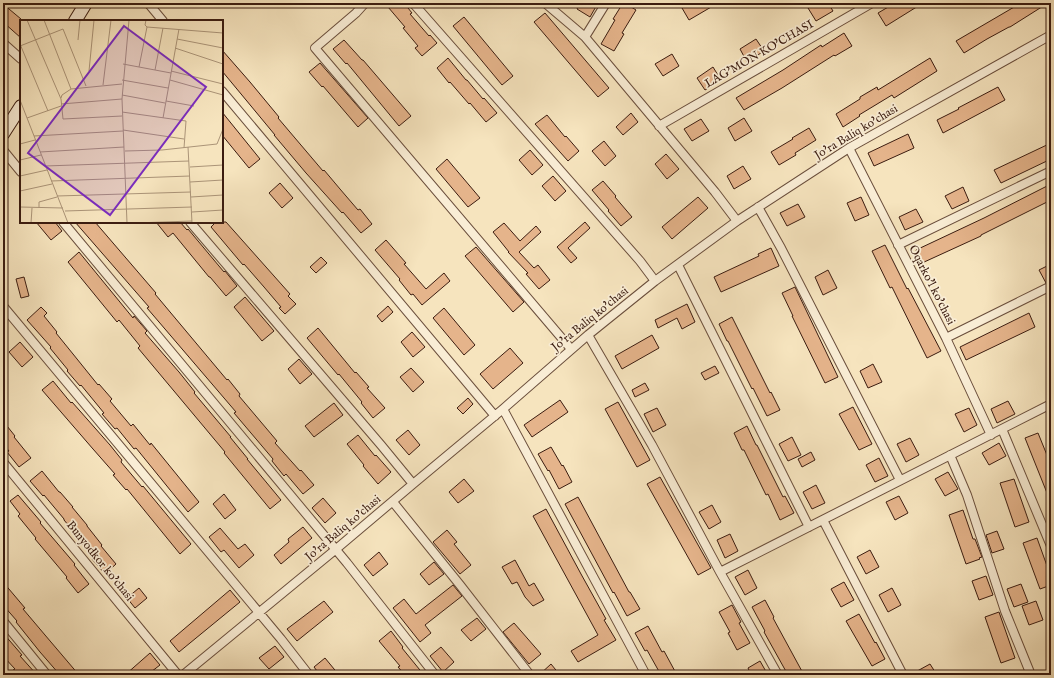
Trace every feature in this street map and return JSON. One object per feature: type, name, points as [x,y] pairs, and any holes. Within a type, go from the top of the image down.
[{"type":"street","points":[[76,20],[86,3]]},
{"type":"street","points":[[148,3],[162,20]]},
{"type":"street","points":[[365,3],[356,13],[315,48],[571,349]]},
{"type":"street","points":[[413,3],[635,255],[655,281]]},
{"type":"street","points":[[545,3],[585,37],[715,192],[736,221]]},
{"type":"street","points":[[585,37],[606,3]]},
{"type":"street","name":"LAG'MON KO'CHASI","points":[[660,126],[872,3]]},
{"type":"street","name":"Jo'ra Baliq ko'chasi","points":[[183,675],[258,612],[336,550],[495,416],[588,335],[655,281],[736,221],[849,148],[1051,35]]},
{"type":"street","points":[[3,44],[20,58]]},
{"type":"street","points":[[223,92],[495,416]]},
{"type":"street","points":[[3,134],[20,108]]},
{"type":"street","name":"Oqarko'l ko'chasi","points":[[849,148],[946,338],[991,435]]},
{"type":"street","points":[[3,150],[20,171]]},
{"type":"street","points":[[898,245],[1051,171]]},
{"type":"street","points":[[758,207],[781,248],[900,480]]},
{"type":"street","points":[[64,223],[347,563],[435,675]]},
{"type":"street","points":[[191,223],[413,484]]},
{"type":"street","points":[[678,265],[809,526]]},
{"type":"street","points":[[946,338],[1051,286]]},
{"type":"street","points":[[3,306],[309,675]]},
{"type":"street","points":[[588,335],[652,445],[720,572],[778,675]]},
{"type":"street","points":[[720,572],[1051,404]]},
{"type":"street","points":[[503,409],[646,675]]},
{"type":"street","points":[[1002,429],[1051,546]]},
{"type":"street","points":[[950,455],[967,495],[1005,611],[1031,675]]},
{"type":"street","name":"Bunyodkor ko'chasi","points":[[3,462],[178,675]]},
{"type":"street","points":[[393,502],[530,675]]},
{"type":"street","points":[[823,520],[903,675]]},
{"type":"street","points":[[3,621],[47,675]]},
{"type":"building","points":[[393,3],[404,3],[412,13],[410,14],[437,43],[422,56],[415,48],[418,46],[403,28],[405,27],[388,7]]},
{"type":"building","points":[[580,3],[598,3],[590,17],[577,9]]},
{"type":"building","points":[[623,3],[636,10],[622,33],[624,34],[614,51],[601,44],[615,20],[613,19]]},
{"type":"building","points":[[690,3],[718,3],[689,20],[682,8]]},
{"type":"building","points":[[817,3],[828,3],[833,11],[816,21],[808,8]]},
{"type":"building","points":[[895,3],[923,3],[886,26],[878,13]]},
{"type":"building","points":[[1021,3],[1048,3],[964,53],[956,41]]},
{"type":"building","points":[[3,4],[21,19],[20,37],[3,22]]},
{"type":"building","points":[[545,13],[609,88],[598,97],[534,22]]},
{"type":"building","points":[[464,17],[513,76],[502,85],[453,26]]},
{"type":"building","points":[[844,33],[852,46],[835,56],[834,55],[744,110],[736,98],[821,45],[822,47]]},
{"type":"building","points":[[756,39],[764,51],[747,62],[740,49]]},
{"type":"building","points":[[344,40],[411,116],[399,126],[347,63],[346,64],[333,49]]},
{"type":"building","points":[[223,51],[323,171],[324,170],[372,224],[361,233],[306,173],[223,72]]},
{"type":"building","points":[[672,54],[679,66],[663,76],[655,64]]},
{"type":"building","points":[[448,58],[497,113],[486,122],[437,68]]},
{"type":"building","points":[[930,58],[937,71],[894,98],[892,95],[859,115],[860,116],[843,127],[836,114],[860,99],[860,97],[877,87],[878,90]]},
{"type":"building","points":[[320,63],[368,118],[358,127],[309,72]]},
{"type":"building","points":[[713,67],[721,80],[705,90],[697,78]]},
{"type":"building","points":[[998,87],[1005,100],[943,133],[937,120]]},
{"type":"building","points":[[223,113],[260,159],[249,168],[223,136]]},
{"type":"building","points":[[631,113],[638,122],[623,135],[616,127]]},
{"type":"building","points":[[547,115],[579,151],[568,161],[535,124]]},
{"type":"building","points":[[744,118],[752,131],[735,141],[728,128]]},
{"type":"building","points":[[701,119],[709,131],[692,141],[684,129]]},
{"type":"building","points":[[809,128],[816,140],[795,153],[796,155],[779,165],[771,152]]},
{"type":"building","points":[[908,134],[914,148],[874,166],[868,153]]},
{"type":"building","points":[[604,141],[616,156],[605,166],[592,151]]},
{"type":"building","points":[[1051,143],[1051,159],[1001,183],[994,170]]},
{"type":"building","points":[[530,150],[543,165],[532,175],[519,160]]},
{"type":"building","points":[[666,154],[679,169],[667,179],[655,164]]},
{"type":"building","points":[[447,159],[480,198],[468,207],[436,169]]},
{"type":"building","points":[[743,166],[751,179],[734,189],[727,176]]},
{"type":"building","points":[[553,176],[566,191],[555,201],[542,186]]},
{"type":"building","points":[[603,181],[632,217],[621,226],[592,190]]},
{"type":"building","points":[[280,183],[293,198],[282,208],[269,193]]},
{"type":"building","points":[[1051,184],[1051,200],[981,236],[922,263],[916,250]]},
{"type":"building","points":[[963,187],[969,201],[952,209],[945,196]]},
{"type":"building","points":[[698,197],[708,208],[672,239],[662,227]]},
{"type":"building","points":[[861,197],[869,215],[855,221],[847,203]]},
{"type":"building","points":[[798,204],[805,217],[787,226],[780,213]]},
{"type":"building","points":[[916,209],[923,222],[905,230],[899,217]]},
{"type":"building","points":[[226,222],[290,294],[288,296],[296,304],[285,314],[264,287],[211,227],[215,223]]},
{"type":"building","points":[[585,222],[590,228],[568,248],[577,258],[571,263],[557,247]]},
{"type":"building","points":[[37,223],[56,223],[62,231],[51,240]]},
{"type":"building","points":[[76,223],[96,223],[156,293],[155,294],[227,380],[228,379],[240,394],[239,396],[277,441],[275,443],[314,485],[303,494],[286,474],[284,476],[272,461],[273,459],[234,413],[236,412],[147,308],[149,307]]},
{"type":"building","points":[[157,223],[181,223],[187,230],[188,229],[237,286],[226,296],[173,233],[168,237]]},
{"type":"building","points":[[504,223],[520,241],[536,226],[541,232],[519,252],[534,268],[538,265],[550,280],[539,289],[526,274],[528,273],[508,252],[493,232]]},
{"type":"building","points":[[386,240],[406,263],[404,264],[426,289],[444,273],[450,281],[422,305],[413,294],[411,295],[399,280],[400,279],[375,250]]},
{"type":"building","points":[[885,245],[941,351],[927,358],[892,287],[890,288],[872,251]]},
{"type":"building","points":[[476,247],[524,302],[513,312],[465,256]]},
{"type":"building","points":[[771,248],[779,266],[721,292],[714,277],[759,256],[758,254]]},
{"type":"building","points":[[79,252],[133,318],[134,316],[147,331],[145,333],[179,372],[195,392],[194,393],[281,500],[270,509],[224,453],[225,452],[138,348],[140,346],[119,320],[117,322],[68,262]]},
{"type":"building","points":[[321,257],[327,263],[316,273],[310,267]]},
{"type":"building","points":[[1051,264],[1051,280],[1046,283],[1039,270]]},
{"type":"building","points":[[828,270],[837,288],[823,295],[815,277]]},
{"type":"building","points":[[24,277],[29,296],[21,298],[16,279]]},
{"type":"building","points":[[795,287],[838,377],[825,383],[782,293]]},
{"type":"building","points":[[245,297],[274,331],[262,341],[234,307]]},
{"type":"building","points":[[687,304],[695,322],[682,329],[677,318],[658,328],[655,320]]},
{"type":"building","points":[[388,306],[393,312],[382,322],[377,316]]},
{"type":"building","points":[[41,307],[47,313],[44,316],[57,332],[56,333],[98,385],[99,384],[112,399],[110,401],[131,426],[133,424],[150,445],[151,443],[199,502],[188,512],[136,448],[134,449],[117,428],[115,429],[102,414],[104,413],[81,385],[80,386],[67,371],[68,370],[50,348],[51,347],[27,320]]},
{"type":"building","points":[[444,308],[475,345],[464,355],[433,318]]},
{"type":"building","points":[[1029,313],[1035,327],[966,360],[960,347]]},
{"type":"building","points":[[732,317],[780,410],[767,416],[719,324]]},
{"type":"building","points":[[318,328],[355,373],[356,372],[369,387],[367,388],[385,408],[373,418],[339,374],[338,375],[307,338]]},
{"type":"building","points":[[412,332],[425,347],[413,357],[401,342]]},
{"type":"building","points":[[652,335],[659,348],[622,369],[615,356]]},
{"type":"building","points":[[20,342],[33,357],[22,367],[9,352]]},
{"type":"building","points":[[510,348],[523,363],[493,389],[480,374]]},
{"type":"building","points":[[299,359],[312,374],[300,384],[288,369]]},
{"type":"building","points":[[873,364],[882,382],[868,388],[860,371]]},
{"type":"building","points":[[715,366],[719,373],[705,380],[701,373]]},
{"type":"building","points":[[411,368],[424,382],[413,392],[400,377]]},
{"type":"building","points":[[53,381],[110,445],[122,460],[121,462],[191,544],[180,554],[127,489],[126,490],[113,475],[115,474],[42,390]]},
{"type":"building","points":[[645,383],[649,390],[635,397],[632,390]]},
{"type":"building","points":[[468,398],[473,404],[463,414],[457,408]]},
{"type":"building","points":[[560,400],[568,412],[532,437],[524,425]]},
{"type":"building","points":[[1008,401],[1015,414],[997,423],[991,409]]},
{"type":"building","points":[[618,402],[650,460],[637,467],[605,409]]},
{"type":"building","points":[[334,403],[343,415],[314,437],[305,426]]},
{"type":"building","points":[[853,407],[872,444],[859,450],[839,414]]},
{"type":"building","points":[[657,408],[666,425],[653,432],[644,414]]},
{"type":"building","points":[[969,408],[977,425],[964,432],[955,414]]},
{"type":"building","points":[[3,421],[31,458],[19,467],[7,452],[9,451],[3,444]]},
{"type":"building","points":[[747,426],[783,497],[785,496],[794,513],[780,520],[768,494],[766,495],[734,433]]},
{"type":"building","points":[[408,430],[420,445],[409,455],[396,440]]},
{"type":"building","points":[[1038,433],[1051,465],[1051,503],[1025,438]]},
{"type":"building","points":[[358,435],[375,456],[376,455],[391,472],[378,484],[347,444]]},
{"type":"building","points":[[792,437],[801,455],[788,461],[779,444]]},
{"type":"building","points":[[910,438],[919,455],[906,462],[897,444]]},
{"type":"building","points":[[999,443],[1006,456],[989,465],[982,453]]},
{"type":"building","points":[[551,447],[572,482],[559,489],[549,470],[548,471],[538,454]]},
{"type":"building","points":[[811,452],[815,460],[802,467],[798,459]]},
{"type":"building","points":[[879,458],[888,476],[875,482],[866,465]]},
{"type":"building","points":[[42,471],[73,507],[116,564],[105,574],[92,559],[94,557],[78,539],[79,538],[64,519],[30,481]]},
{"type":"building","points":[[948,472],[958,489],[945,496],[935,479]]},
{"type":"building","points":[[660,477],[711,568],[698,575],[647,484]]},
{"type":"building","points":[[464,479],[474,491],[458,503],[449,492]]},
{"type":"building","points":[[1014,479],[1029,522],[1015,527],[1000,483]]},
{"type":"building","points":[[816,485],[825,503],[812,509],[803,492]]},
{"type":"building","points":[[224,494],[236,510],[225,519],[213,504]]},
{"type":"building","points":[[18,495],[75,564],[74,565],[89,584],[78,593],[18,516],[20,514],[10,501]]},
{"type":"building","points":[[899,496],[908,513],[895,520],[886,502]]},
{"type":"building","points":[[578,497],[629,592],[640,609],[627,616],[565,504]]},
{"type":"building","points":[[323,498],[336,513],[325,523],[312,508]]},
{"type":"building","points":[[712,505],[721,522],[709,529],[699,512]]},
{"type":"building","points":[[546,509],[616,640],[578,662],[571,651],[598,635],[533,516]]},
{"type":"building","points":[[963,510],[973,539],[975,539],[982,557],[966,564],[949,515]]},
{"type":"building","points":[[303,527],[312,538],[281,564],[274,555],[289,542],[288,539]]},
{"type":"building","points":[[220,528],[238,549],[245,544],[254,555],[239,568],[224,550],[221,552],[209,537]]},
{"type":"building","points":[[447,530],[457,542],[454,544],[471,565],[460,574],[433,542]]},
{"type":"building","points":[[997,531],[1004,549],[992,553],[986,535]]},
{"type":"building","points":[[730,534],[738,551],[725,558],[717,540]]},
{"type":"building","points":[[1037,538],[1051,577],[1051,585],[1040,589],[1023,543]]},
{"type":"building","points":[[870,550],[879,567],[866,574],[857,557]]},
{"type":"building","points":[[379,552],[388,564],[373,576],[364,565]]},
{"type":"building","points":[[515,560],[529,586],[534,583],[544,600],[533,606],[525,597],[517,582],[512,584],[502,567]]},
{"type":"building","points":[[434,562],[444,574],[429,585],[420,574]]},
{"type":"building","points":[[748,570],[757,588],[745,595],[735,577]]},
{"type":"building","points":[[986,576],[993,595],[979,600],[972,581]]},
{"type":"building","points":[[3,582],[25,608],[23,609],[79,675],[60,675],[40,652],[3,605]]},
{"type":"building","points":[[844,582],[854,600],[841,607],[831,589]]},
{"type":"building","points":[[1021,584],[1028,602],[1014,607],[1007,589]]},
{"type":"building","points":[[453,585],[462,596],[425,625],[431,633],[420,642],[393,608],[404,599],[416,614]]},
{"type":"building","points":[[139,588],[147,598],[135,608],[127,598]]},
{"type":"building","points":[[892,588],[901,605],[888,612],[879,595]]},
{"type":"building","points":[[230,590],[240,602],[179,652],[170,641]]},
{"type":"building","points":[[765,600],[774,617],[773,618],[804,675],[788,675],[764,632],[765,631],[752,607]]},
{"type":"building","points":[[324,601],[333,612],[297,641],[287,629]]},
{"type":"building","points":[[1036,601],[1043,620],[1029,625],[1022,606]]},
{"type":"building","points":[[732,605],[741,622],[739,623],[750,643],[737,650],[728,633],[730,632],[719,612]]},
{"type":"building","points":[[999,612],[1015,658],[1001,663],[985,617]]},
{"type":"building","points":[[859,614],[885,659],[872,666],[846,621]]},
{"type":"building","points":[[477,618],[486,629],[471,641],[461,630]]},
{"type":"building","points":[[514,623],[541,654],[529,664],[503,632]]},
{"type":"building","points":[[648,626],[677,675],[661,675],[647,650],[645,651],[635,633]]},
{"type":"building","points":[[391,631],[403,647],[402,648],[424,675],[405,675],[398,667],[400,666],[379,641]]},
{"type":"building","points":[[3,633],[22,655],[20,656],[37,675],[17,675],[13,670],[15,669],[3,656]]},
{"type":"building","points":[[275,646],[284,657],[269,669],[259,658]]},
{"type":"building","points":[[441,647],[454,662],[443,672],[430,656]]},
{"type":"building","points":[[150,653],[160,665],[147,675],[125,675]]},
{"type":"building","points":[[325,658],[339,675],[320,675],[314,667]]},
{"type":"building","points":[[760,661],[768,675],[751,675],[748,668]]},
{"type":"building","points":[[551,664],[560,675],[539,675]]},
{"type":"building","points":[[930,664],[937,675],[910,675]]}]
